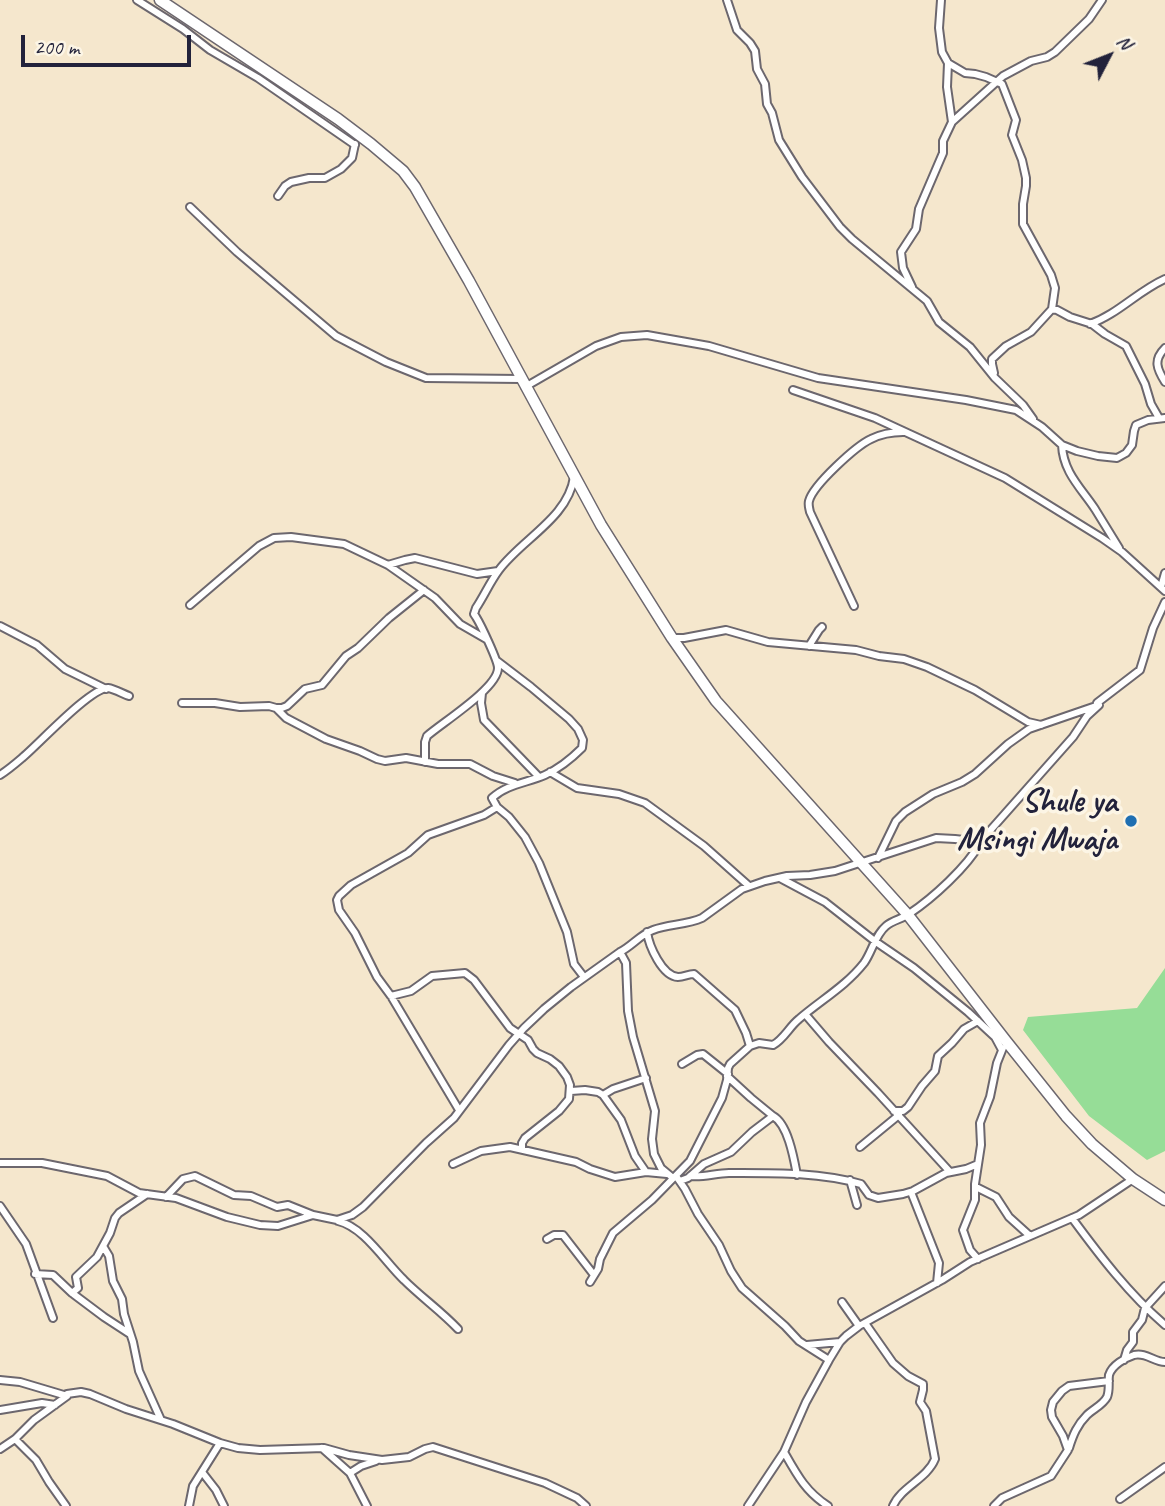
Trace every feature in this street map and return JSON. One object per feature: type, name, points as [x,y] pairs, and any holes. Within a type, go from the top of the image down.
[{"type":"main road","points":[[160,0],[293,88],[396,164],[415,187],[469,281],[601,525],[672,638],[716,701],[908,915],[1004,1045],[1066,1116],[1092,1144],[1165,1200]]},
{"type":"street","points":[[137,0],[355,145]]},
{"type":"street","points":[[727,0],[737,30],[755,51],[757,69],[765,84],[776,132],[802,177],[840,227],[927,301],[939,322],[970,347],[995,378],[1020,402],[1036,424]]},
{"type":"street","points":[[942,0],[939,28],[942,52],[947,63],[947,88],[952,122]]},
{"type":"street","points":[[913,290],[903,268],[901,252],[916,229],[919,209],[943,153],[943,141],[952,122],[996,81],[1031,61],[1055,52],[1080,29],[1102,0]]},
{"type":"street","points":[[947,63],[965,73],[977,74],[1002,85],[1016,120],[1012,135],[1022,160],[1026,182],[1023,224],[1054,281],[1052,309],[1031,332],[1006,345],[992,359],[995,378]]},
{"type":"street","points":[[278,195],[291,181],[331,175],[352,158],[357,133]]},
{"type":"street","points":[[190,207],[237,252],[336,336],[426,379],[523,383],[596,346],[621,337],[646,335],[709,346],[818,378],[1016,410],[1042,427],[1062,445],[1084,453],[1117,458],[1129,451],[1136,425],[1162,418],[1151,404],[1145,384],[1126,346],[1090,324],[1052,309]]},
{"type":"street","points":[[1090,324],[1165,279]]},
{"type":"street","points":[[1165,348],[1157,358],[1158,370],[1165,383]]},
{"type":"street","points":[[793,390],[875,418],[1005,478],[1093,531],[1122,552],[1163,589]]},
{"type":"street","points":[[854,606],[810,512],[809,500],[821,481],[857,447],[878,436],[905,431]]},
{"type":"street","points":[[1062,445],[1062,455],[1070,477],[1094,507],[1122,552]]},
{"type":"street","points":[[425,762],[427,736],[482,693],[497,675],[497,661],[475,611],[498,571],[541,530],[562,505],[571,491],[574,475]]},
{"type":"street","points":[[190,605],[259,546],[274,538],[291,537],[344,544],[388,565],[440,602],[460,624],[486,639]]},
{"type":"street","points":[[388,565],[419,558],[477,575],[498,571]]},
{"type":"street","points":[[1163,589],[1165,573]]},
{"type":"street","points":[[182,703],[215,703],[240,707],[287,706],[305,689],[321,686],[346,656],[424,590]]},
{"type":"street","points":[[547,1240],[554,1235],[563,1235],[592,1278],[613,1233],[685,1168],[695,1153],[722,1098],[730,1064],[750,1046],[759,1043],[770,1046],[788,1033],[797,1021],[858,970],[888,924],[908,915],[966,863],[987,834],[1073,737],[1087,716],[1099,705],[1097,703],[1141,669],[1153,628],[1165,601]]},
{"type":"street","points":[[0,626],[37,645],[65,669],[106,689]]},
{"type":"street","points":[[809,646],[822,627]]},
{"type":"street","points":[[672,638],[726,630],[768,642],[856,650],[915,662],[979,692],[1028,722],[1041,725]]},
{"type":"street","points":[[497,661],[578,729],[583,740],[583,747],[550,772],[516,784],[492,799],[525,837],[539,863],[568,932],[574,964],[584,977]]},
{"type":"street","points":[[0,775],[23,758],[64,717],[99,691],[111,689],[129,696]]},
{"type":"street","points":[[482,693],[484,720],[539,777]]},
{"type":"street","points":[[877,858],[902,814],[933,794],[962,782],[1030,729],[1099,705]]},
{"type":"street","points":[[276,708],[286,718],[326,739],[373,758],[383,761],[406,758],[438,764],[470,764],[516,784]]},
{"type":"street","points":[[550,772],[577,788],[619,794],[645,803],[704,846],[749,887]]},
{"type":"street","points":[[459,1110],[377,977],[355,933],[339,909],[338,897],[358,880],[412,850],[428,835],[497,807]]},
{"type":"street","points":[[331,1218],[337,1220],[352,1215],[363,1206],[445,1127],[519,1034],[544,1009],[647,932],[702,918],[742,889],[779,878],[827,873],[936,838],[981,842]]},
{"type":"street","points":[[779,878],[825,901],[960,1004],[1004,1045],[981,1119],[974,1206],[962,1230],[970,1250],[978,1259]]},
{"type":"street","points":[[647,932],[654,953],[669,974],[678,977],[694,974],[732,1007],[750,1046]]},
{"type":"street","points":[[620,951],[626,963],[628,1011],[633,1037],[655,1111],[652,1138],[656,1161],[685,1189],[742,1288],[805,1345],[829,1360]]},
{"type":"street","points":[[391,996],[411,991],[432,976],[465,973],[474,980],[503,1020],[528,1040],[537,1053],[559,1066],[567,1077],[570,1091],[567,1103],[523,1140],[522,1149]]},
{"type":"street","points":[[806,1014],[950,1172]]},
{"type":"street","points":[[860,1147],[897,1113],[908,1107],[935,1071],[938,1056],[964,1029],[978,1021]]},
{"type":"street","points":[[682,1064],[703,1054],[751,1098],[779,1119],[797,1175]]},
{"type":"street","points":[[603,1095],[646,1078]]},
{"type":"street","points":[[570,1091],[585,1090],[603,1095],[621,1120],[635,1156],[646,1172]]},
{"type":"street","points":[[690,1176],[704,1164],[734,1150],[773,1116]]},
{"type":"street","points":[[453,1164],[481,1151],[510,1147],[576,1162],[615,1177],[646,1172],[674,1177],[697,1177],[725,1173],[780,1172],[850,1180],[861,1184],[873,1197],[911,1192],[950,1172],[978,1164]]},
{"type":"street","points":[[0,1163],[42,1163],[107,1177],[133,1191],[183,1200],[227,1217],[260,1225],[278,1226],[313,1215]]},
{"type":"street","points":[[166,1197],[183,1179],[195,1176],[234,1195],[251,1196],[276,1207],[288,1205],[313,1215],[347,1223],[360,1232],[401,1278],[458,1329]]},
{"type":"street","points":[[748,1506],[784,1452],[806,1402],[840,1342],[862,1324],[978,1259],[1072,1218],[1133,1178]]},
{"type":"street","points":[[850,1180],[857,1205]]},
{"type":"street","points":[[976,1187],[996,1197],[1009,1217],[1030,1236]]},
{"type":"street","points":[[1154,1193],[1165,1189]]},
{"type":"street","points":[[911,1192],[939,1263],[937,1283]]},
{"type":"street","points":[[72,1293],[78,1288],[76,1277],[97,1256],[115,1218],[147,1194]]},
{"type":"street","points":[[0,1206],[26,1244],[53,1318]]},
{"type":"street","points":[[1072,1218],[1091,1245],[1145,1308],[1165,1325]]},
{"type":"street","points":[[103,1246],[109,1256],[113,1281],[122,1299],[139,1371],[161,1420]]},
{"type":"street","points":[[35,1274],[53,1275],[72,1293],[130,1334]]},
{"type":"street","points":[[1124,1360],[1133,1342],[1133,1332],[1142,1320],[1145,1308],[1165,1286]]},
{"type":"street","points":[[842,1302],[893,1363],[923,1384],[920,1402],[926,1411],[935,1459],[917,1481],[896,1499],[893,1506]]},
{"type":"street","points":[[805,1345],[840,1342]]},
{"type":"street","points":[[994,1506],[1002,1498],[1051,1476],[1068,1450],[1074,1431],[1087,1415],[1104,1401],[1110,1375],[1124,1360],[1142,1354],[1157,1362],[1165,1362]]},
{"type":"street","points":[[0,1380],[20,1382],[67,1396]]},
{"type":"street","points":[[1068,1450],[1052,1417],[1051,1410],[1057,1395],[1069,1386],[1109,1381]]},
{"type":"street","points":[[0,1449],[67,1394],[81,1392],[220,1444],[260,1450],[322,1448],[382,1460]]},
{"type":"street","points":[[0,1410],[42,1403],[55,1405]]},
{"type":"street","points":[[15,1438],[36,1460],[66,1506]]},
{"type":"street","points":[[189,1506],[194,1486],[220,1444]]},
{"type":"street","points":[[350,1473],[361,1466],[409,1457],[433,1447],[545,1483],[573,1496],[586,1506]]},
{"type":"street","points":[[322,1448],[350,1473],[367,1506]]},
{"type":"street","points":[[784,1452],[808,1490],[828,1506]]},
{"type":"street","points":[[1120,1499],[1165,1466]]},
{"type":"street","points":[[202,1472],[224,1506]]},
{"type":"green space","points":[[1165,968],[1165,1151],[1147,1160],[1089,1116],[1023,1030],[1028,1017],[1137,1008]]},
{"type":"place","name":"Shule ya Msingi Mwaja","points":[[1131,821]]}]
